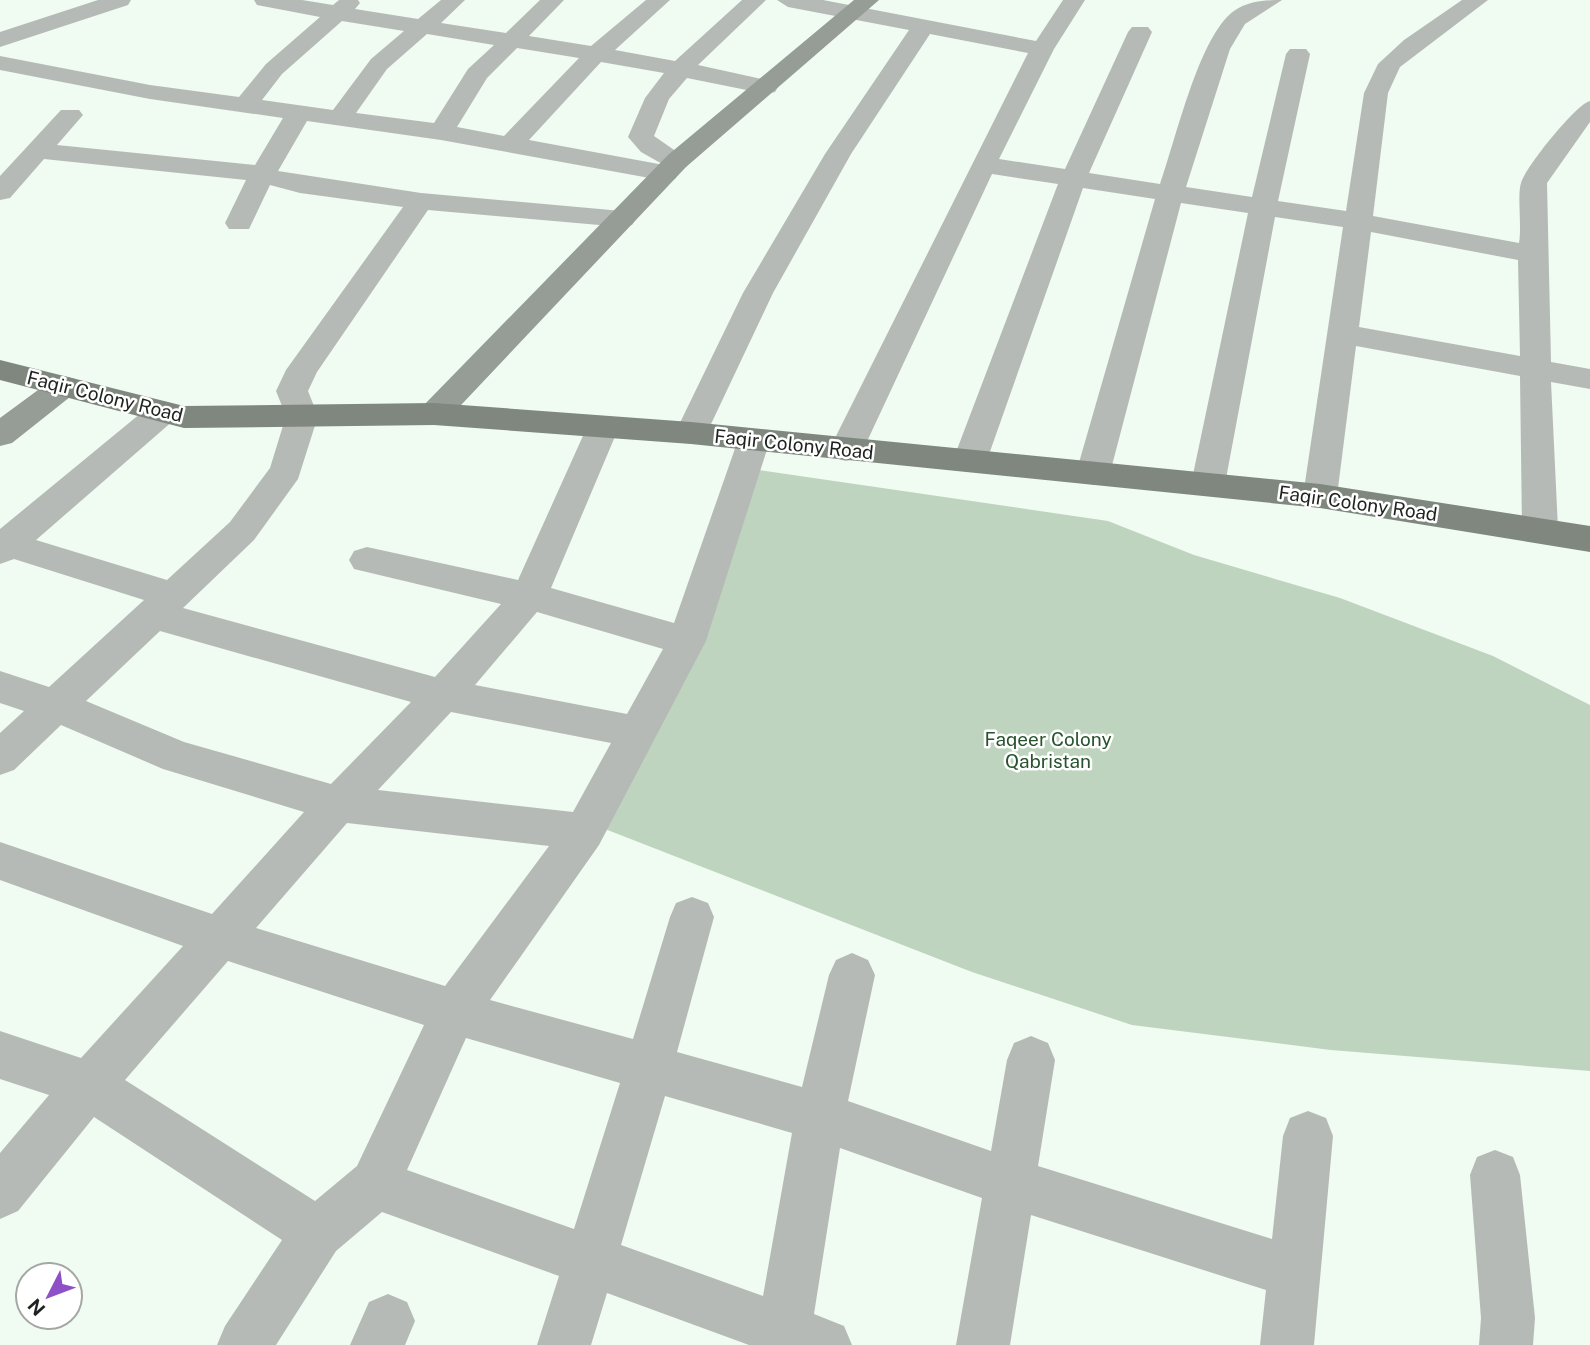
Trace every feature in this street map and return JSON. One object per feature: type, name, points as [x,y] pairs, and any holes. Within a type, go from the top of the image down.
[{"type":"main road","points":[[435,414],[671,167],[860,6]]},
{"type":"main road","name":"Faqir Colony Road","points":[[0,370],[184,417],[435,414],[691,433],[1320,496],[1590,539]]},
{"type":"main road","points":[[0,435],[64,386]]},
{"type":"street","points":[[0,40],[120,0]]},
{"type":"street","points":[[265,0],[345,7],[422,29],[682,68],[766,87]]},
{"type":"street","points":[[340,117],[379,64],[454,0]]},
{"type":"street","points":[[442,132],[477,74],[513,42],[553,0]]},
{"type":"street","points":[[510,145],[595,54],[659,0]]},
{"type":"street","points":[[671,167],[641,137],[645,117],[682,68],[755,0]]},
{"type":"street","points":[[788,0],[860,6],[923,27],[1042,49]]},
{"type":"street","points":[[846,450],[983,165],[1042,49],[1074,0]]},
{"type":"street","points":[[1093,473],[1170,195],[1218,49],[1236,20],[1271,0]]},
{"type":"street","points":[[1320,496],[1356,221],[1376,93],[1390,64],[1412,45],[1477,0]]},
{"type":"street","points":[[246,104],[274,69],[345,7]]},
{"type":"street","points":[[691,433],[764,281],[838,154],[923,27]]},
{"type":"street","points":[[970,460],[1073,180],[1140,32]]},
{"type":"street","points":[[1208,484],[1263,208],[1298,54]]},
{"type":"street","points":[[0,63],[150,92],[300,111],[510,145],[671,167]]},
{"type":"street","points":[[1540,529],[1532,254],[1536,223],[1534,183],[1578,120],[1590,108]]},
{"type":"street","points":[[239,223],[261,177],[300,111]]},
{"type":"street","points":[[0,192],[70,115]]},
{"type":"street","points":[[39,151],[250,172],[300,185],[421,201],[622,219]]},
{"type":"street","points":[[983,165],[1356,221],[1532,254]]},
{"type":"street","points":[[0,758],[242,531],[286,471],[302,416],[292,391],[302,370],[421,201]]},
{"type":"street","points":[[1343,334],[1590,379]]},
{"type":"street","points":[[3,546],[163,412]]},
{"type":"street","points":[[0,1194],[89,1085],[338,804],[443,695],[529,596],[603,427]]},
{"type":"street","points":[[244,1345],[318,1233],[375,1184],[454,1013],[584,832],[687,641],[754,440]]},
{"type":"street","points":[[3,546],[162,604],[443,695],[637,732]]},
{"type":"street","points":[[367,560],[529,596],[687,641]]},
{"type":"street","points":[[0,687],[54,705],[177,757],[338,804],[584,832]]},
{"type":"street","points":[[0,861],[220,938],[454,1013],[820,1116],[1008,1182],[1294,1272]]},
{"type":"street","points":[[564,1345],[692,917]]},
{"type":"street","points":[[375,1184],[798,1340],[820,1116],[852,975]]},
{"type":"street","points":[[0,1055],[89,1085],[318,1233]]},
{"type":"street","points":[[983,1345],[1008,1182],[1031,1060]]},
{"type":"street","points":[[1287,1345],[1308,1136]]},
{"type":"street","points":[[1495,1175],[1508,1318],[1506,1345]]},
{"type":"green space","name":"Faqeer Colony Qabristan","points":[[759,470],[1108,521],[1194,555],[1340,598],[1493,656],[1590,705],[1590,1071],[1331,1050],[1132,1025],[972,972],[605,829]]}]
